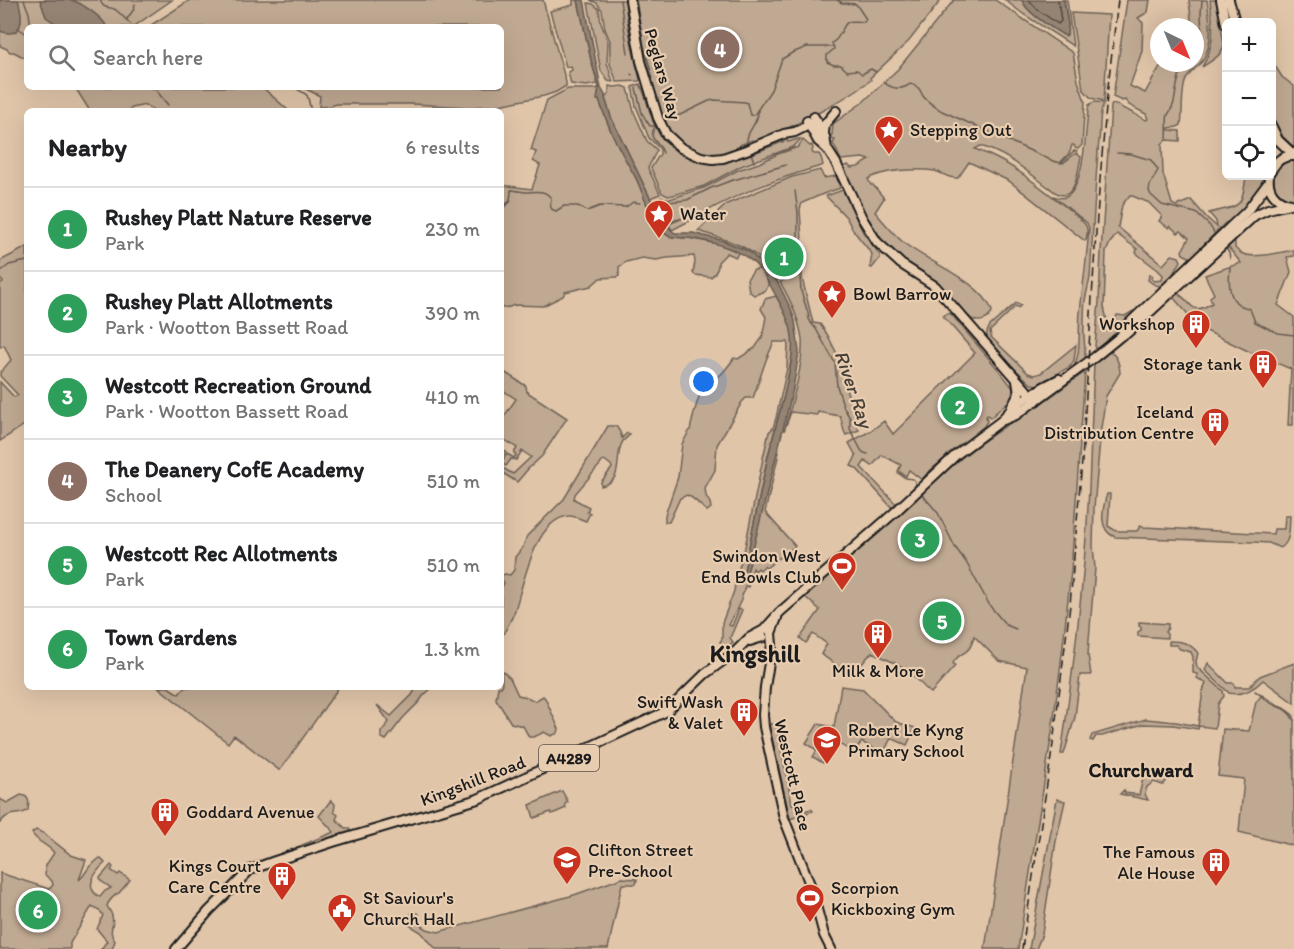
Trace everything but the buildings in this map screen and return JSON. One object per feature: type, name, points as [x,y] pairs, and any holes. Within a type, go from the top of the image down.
[{"type":"main road","name":"Peglars Way","points":[[630,0],[641,61],[653,104],[662,127],[676,144],[694,155],[716,159],[736,154],[812,121]]},
{"type":"main road","points":[[1221,0],[1226,18]]},
{"type":"main road","points":[[1229,0],[1234,18]]},
{"type":"main road","points":[[822,139],[825,124],[836,111]]},
{"type":"main road","name":"Peglars Way","points":[[784,134],[795,132],[812,121]]},
{"type":"main road","points":[[812,121],[841,172],[862,218],[878,242],[901,264],[932,284],[1036,396]]},
{"type":"main road","points":[[795,132],[806,132],[822,139]]},
{"type":"main road","points":[[1276,136],[1294,156]]},
{"type":"main road","points":[[1276,163],[1283,158],[1294,156]]},
{"type":"main road","points":[[1122,335],[1123,329],[1247,211],[1267,180]]},
{"type":"main road","points":[[1268,180],[1271,191],[1277,199],[1283,203],[1293,204]]},
{"type":"main road","points":[[1008,412],[1071,374],[1127,333],[1255,215],[1268,209],[1293,204]]},
{"type":"main road","points":[[1001,421],[1019,394],[1016,377]]},
{"type":"main road","points":[[766,634],[780,612],[957,454],[1001,421],[1016,415],[1036,396]]},
{"type":"main road","name":"Kingshill Road","points":[[176,949],[222,897],[250,870],[326,844],[469,802],[531,776],[667,711],[702,677],[749,638],[766,634]]},
{"type":"main road","name":"Westcott Place","points":[[766,634],[770,654],[764,701],[764,727],[784,818],[812,887],[828,949]]},
{"type":"shaded area","points":[[0,0],[172,0],[137,24],[24,24],[24,57],[0,46]]},
{"type":"shaded area","points":[[190,0],[543,0],[566,86],[544,96],[494,106],[336,104],[319,107],[320,96],[308,90],[504,90],[504,24],[153,24]]},
{"type":"shaded area","points":[[573,0],[578,0],[598,84],[586,86],[571,84],[568,72],[572,70],[571,66],[566,67],[550,11],[573,5]]},
{"type":"shaded area","points":[[590,0],[625,0],[639,81],[617,82],[610,64],[610,41],[605,29],[602,10],[597,3]]},
{"type":"shaded area","points":[[636,0],[941,0],[909,41],[870,78],[871,80],[845,98],[754,144],[752,140],[740,145],[741,149],[730,154],[713,156],[696,153],[672,138],[664,122],[650,79],[653,78],[644,46]]},
{"type":"shaded area","points":[[954,0],[995,0],[1073,53],[1078,81],[1085,101],[1082,145],[1078,149],[1072,145],[1070,152],[1061,162],[1063,163],[1076,153],[1081,157],[1075,184],[1065,195],[1060,195],[999,153],[980,146],[975,149],[1012,167],[1073,213],[1086,226],[1085,241],[1009,181],[969,162],[958,178],[935,171],[900,170],[868,179],[884,198],[875,212],[896,236],[914,250],[966,281],[986,300],[992,311],[988,318],[982,321],[967,317],[941,288],[897,256],[879,239],[864,215],[843,167],[848,165],[851,168],[858,167],[870,160],[863,158],[841,160],[833,143],[835,140],[830,136],[833,124],[863,102],[898,69]]},
{"type":"shaded area","points":[[1005,0],[1022,0],[1029,10],[1065,36],[1068,25],[1064,0],[1067,0],[1073,46],[1023,14]]},
{"type":"shaded area","points":[[1127,0],[1150,0],[1148,12],[1138,18],[1143,23],[1142,51],[1130,86],[1145,93],[1157,72],[1191,72],[1186,79],[1183,92],[1181,125],[1169,128],[1169,130],[1180,131],[1180,141],[1166,140],[1162,144],[1163,174],[1172,204],[1176,206],[1191,200],[1217,227],[1216,221],[1209,213],[1238,204],[1243,195],[1245,180],[1262,180],[1244,211],[1225,223],[1191,258],[1182,251],[1189,238],[1181,231],[1178,233],[1159,221],[1162,216],[1148,202],[1130,195],[1122,205],[1118,227],[1163,265],[1172,255],[1179,257],[1181,261],[1165,284],[1156,285],[1148,280],[1149,275],[1153,276],[1151,278],[1154,281],[1162,280],[1163,275],[1136,253],[1137,249],[1117,234],[1106,252],[1104,307],[1108,325],[1114,323],[1117,315],[1125,316],[1133,311],[1136,312],[1108,343],[1097,350],[1095,346],[1112,104],[1148,119],[1146,114],[1129,105],[1125,100],[1113,97]]},
{"type":"shaded area","points":[[1189,0],[1207,0],[1210,31],[1204,58],[1204,18],[1191,18]]},
{"type":"shaded area","points":[[1210,0],[1217,0],[1222,50],[1204,66],[1210,50],[1212,26]]},
{"type":"shaded area","points":[[588,3],[599,9],[608,42],[607,63],[613,82],[608,81],[601,71]]},
{"type":"shaded area","points":[[1071,13],[1109,15],[1104,101],[1091,98],[1083,89]]},
{"type":"shaded area","points":[[1276,67],[1282,77],[1294,86],[1294,147],[1283,137],[1276,124]]},
{"type":"shaded area","points":[[640,84],[660,135],[674,150],[694,160],[721,162],[748,155],[787,140],[788,142],[801,139],[793,147],[741,166],[704,186],[668,196],[662,193],[651,168],[660,154],[660,149],[649,138],[636,106],[632,87]]},
{"type":"shaded area","points":[[609,86],[628,88],[634,112],[647,141],[657,150],[648,168],[660,194],[650,198],[611,117],[605,98],[609,94]]},
{"type":"shaded area","points":[[599,87],[599,100],[610,129],[636,178],[653,219],[665,234],[670,237],[689,238],[722,245],[738,252],[736,257],[727,253],[718,262],[717,271],[711,277],[693,273],[694,256],[656,260],[642,258],[626,262],[619,267],[617,277],[600,278],[591,286],[565,292],[563,296],[543,306],[513,305],[504,308],[504,208],[511,201],[504,206],[504,185],[532,189],[540,165],[533,161],[536,152],[531,150],[547,100],[568,89],[596,89]]},
{"type":"shaded area","points":[[77,90],[265,90],[286,108],[150,108],[145,105],[132,108],[88,108]]},
{"type":"shaded area","points":[[1094,102],[1104,103],[1100,116],[1090,277],[1084,307],[1085,361],[1073,368],[1079,348],[1080,312],[1089,228],[1087,223],[1053,196],[1066,197],[1077,183],[1083,158],[1089,105]]},
{"type":"shaded area","points":[[803,140],[810,146],[812,145],[812,152],[819,154],[823,165],[744,193],[700,215],[691,216],[699,216],[672,230],[669,224],[683,218],[668,222],[657,207],[655,201],[661,197],[670,199],[706,187],[738,170],[798,147]]},
{"type":"shaded area","points":[[1294,160],[1294,199],[1279,193],[1275,186],[1276,171],[1285,162]]},
{"type":"shaded area","points":[[820,170],[824,178],[836,176],[840,188],[802,203],[800,209],[802,278],[813,323],[820,324],[841,362],[845,386],[859,430],[846,435],[840,416],[818,412],[817,415],[791,412],[784,431],[801,361],[802,339],[791,302],[780,282],[784,280],[782,278],[778,280],[761,260],[744,247],[698,231],[727,204],[792,177]]},
{"type":"shaded area","points":[[843,190],[863,232],[880,255],[872,268],[870,267],[872,254],[846,217],[826,196]]},
{"type":"shaded area","points":[[1231,241],[1235,242],[1235,248],[1239,252],[1248,255],[1294,250],[1294,256],[1287,257],[1291,272],[1278,305],[1294,317],[1293,425],[1288,425],[1291,369],[1200,328],[1173,297],[1177,293],[1192,307],[1200,309],[1212,303],[1210,297],[1214,294],[1205,275],[1241,263],[1227,245]]},
{"type":"shaded area","points":[[24,249],[24,425],[0,441],[0,382],[14,397],[18,395],[0,376],[11,360],[4,345],[0,347],[0,284],[3,282],[0,279],[0,261]]},
{"type":"shaded area","points":[[761,269],[768,286],[764,291],[754,295],[749,291],[747,279],[754,270]]},
{"type":"shaded area","points":[[776,296],[787,313],[793,331],[793,352],[744,571],[747,572],[776,453],[779,453],[765,512],[795,546],[766,568],[764,566],[755,571],[753,568],[748,587],[745,586],[729,625],[732,626],[739,609],[742,610],[730,638],[733,642],[724,647],[720,642],[722,623],[734,591],[769,432],[776,418],[787,368],[788,342],[774,342],[753,398],[746,398],[742,402],[717,445],[715,470],[705,488],[711,508],[707,511],[687,495],[680,498],[669,522],[665,522],[665,515],[678,477],[682,444],[690,430],[701,390],[719,376],[734,358],[738,359],[755,348],[762,338],[766,317],[761,309],[765,299]]},
{"type":"shaded area","points":[[1016,303],[1021,305],[1018,308],[1016,306],[990,331],[991,337],[1028,373],[1034,375],[1041,373],[1076,345],[1071,366],[1038,385],[1031,384],[1014,368],[993,346],[987,336],[990,326]]},
{"type":"shaded area","points":[[947,313],[951,314],[1013,388],[1012,398],[990,418],[986,416],[987,421],[984,426],[927,473],[922,480],[909,470],[906,476],[898,471],[901,465],[882,455],[872,466],[865,461],[861,467],[898,506],[893,509],[856,468],[851,466],[856,456],[849,443],[884,421],[893,434],[975,353],[943,316]]},
{"type":"shaded area","points":[[1109,352],[1116,358],[1120,373],[1106,396],[1101,428],[1094,508],[1095,568],[1088,655],[1091,675],[1080,675],[1075,717],[1064,754],[1061,754],[1075,655],[1085,555],[1094,364],[1100,356]]},
{"type":"shaded area","points":[[504,372],[526,386],[527,392],[567,418],[542,456],[517,482],[504,474],[504,469],[513,474],[531,457],[522,451],[516,460],[511,459],[506,466],[504,465],[507,454],[514,458],[516,455],[514,453],[517,448],[504,441],[504,417],[516,399],[504,391]]},
{"type":"shaded area","points":[[1085,372],[1071,571],[1062,654],[1018,949],[985,949],[1027,667],[999,661],[974,636],[970,648],[956,659],[953,663],[955,666],[931,693],[906,671],[907,669],[872,652],[850,675],[821,654],[827,644],[813,634],[806,643],[800,638],[820,610],[804,596],[960,459]]},
{"type":"shaded area","points":[[608,426],[616,426],[622,438],[627,433],[630,434],[620,447],[614,479],[601,486],[601,482],[612,468],[604,460],[575,494],[574,499],[589,507],[587,512],[590,513],[586,521],[568,516],[556,520],[546,529],[532,556],[514,613],[504,633],[504,574],[510,575],[514,570],[515,557],[523,547],[527,536],[564,499]]},
{"type":"shaded area","points":[[1107,494],[1110,494],[1108,526],[1116,531],[1137,531],[1141,525],[1273,534],[1274,529],[1284,529],[1285,516],[1290,516],[1289,534],[1284,546],[1280,548],[1269,543],[1115,537],[1106,530],[1104,525],[1103,513]]},
{"type":"shaded area","points":[[1139,622],[1168,624],[1165,632],[1167,638],[1138,636],[1141,630]]},
{"type":"shaded area","points":[[1169,641],[1178,641],[1192,647],[1198,653],[1197,667],[1223,691],[1224,696],[1218,704],[1215,728],[1199,726],[1198,729],[1143,724],[1096,736],[1093,741],[1090,740],[1092,735],[1146,719],[1198,726],[1206,683],[1193,673],[1191,652],[1180,649],[1176,645],[1169,645]]},
{"type":"shaded area","points":[[1208,663],[1228,683],[1234,683],[1235,687],[1249,687],[1260,676],[1294,663],[1294,703],[1263,680],[1247,691],[1238,694],[1229,693],[1205,670]]},
{"type":"shaded area","points":[[504,673],[510,678],[518,695],[535,701],[543,696],[545,698],[559,729],[558,733],[551,736],[544,732],[529,737],[523,726],[511,723],[496,699],[498,690],[504,690]]},
{"type":"shaded area","points":[[841,686],[863,689],[896,722],[915,728],[907,745],[891,738],[883,754],[862,742],[854,752],[841,745],[833,744],[823,763],[813,757],[817,750],[806,743],[818,724],[834,727]]},
{"type":"shaded area","points":[[162,690],[173,690],[179,694],[182,690],[337,690],[279,770],[234,735],[228,743]]},
{"type":"shaded area","points":[[415,690],[430,690],[386,740],[381,737],[381,732],[389,722],[377,705],[391,716]]},
{"type":"shaded area","points":[[1262,695],[1294,716],[1294,846],[1239,832],[1244,779],[1218,776],[1223,729],[1249,731],[1256,702]]},
{"type":"shaded area","points":[[769,724],[776,724],[792,804],[801,805],[804,811],[811,809],[813,811],[790,819]]},
{"type":"shaded area","points":[[1145,771],[1170,776],[1163,785],[1154,782],[1147,787],[1145,794],[1148,800],[1120,794],[1124,790],[1125,793],[1139,795]]},
{"type":"shaded area","points":[[562,791],[568,802],[565,804],[566,808],[534,818],[530,805]]},
{"type":"shaded area","points":[[21,795],[29,802],[28,810],[4,818],[0,823],[0,799],[7,803]]},
{"type":"shaded area","points":[[1057,799],[1065,801],[1056,841],[1042,934],[1036,949],[1029,949]]},
{"type":"shaded area","points":[[331,800],[335,804],[334,812],[338,815],[336,819],[345,828],[349,828],[352,835],[268,859],[334,832],[319,816]]},
{"type":"shaded area","points":[[36,830],[71,855],[86,860],[79,880],[100,858],[105,863],[95,875],[91,885],[100,897],[111,888],[100,878],[111,865],[113,867],[111,870],[130,880],[107,906],[113,920],[111,931],[115,941],[112,949],[101,949],[107,941],[97,929],[103,915],[92,906],[70,943],[70,949],[0,949],[0,873],[49,889],[53,885],[45,875],[46,865],[54,853],[34,836],[32,833]]},
{"type":"shaded area","points":[[622,878],[637,879],[636,884],[622,884],[608,949],[436,949],[421,932],[406,923],[412,912],[419,914],[416,922],[427,929],[438,932],[574,895]]},
{"type":"water","points":[[0,0],[18,0],[21,19],[18,29],[14,32],[0,31]]},
{"type":"water","points":[[40,0],[71,0],[86,7],[105,24],[56,24],[46,17]]},
{"type":"water","points":[[578,0],[584,0],[601,88],[611,117],[657,212],[675,233],[693,233],[724,241],[748,251],[766,267],[778,283],[795,321],[799,352],[793,389],[747,573],[744,571],[768,456],[791,363],[793,343],[790,327],[765,277],[749,259],[719,245],[671,237],[656,223],[636,178],[613,137],[599,100],[597,100],[599,87]]},
{"type":"water","points":[[1022,0],[1064,0],[1068,25],[1067,35],[1047,25],[1029,10]]},
{"type":"waterway","points":[[24,0],[31,24]]},
{"type":"waterway","name":"River Ray","points":[[100,0],[103,6],[116,10],[131,24]]},
{"type":"waterway","points":[[620,0],[628,53]]},
{"type":"waterway","points":[[837,0],[842,3],[856,4],[866,19],[864,22],[852,21],[846,24],[838,38],[832,43],[834,49],[827,55],[827,62],[841,65],[847,71],[857,70],[862,74],[871,69],[876,72]]},
{"type":"waterway","points":[[1201,18],[1202,0]]},
{"type":"waterway","points":[[127,19],[135,4]]},
{"type":"waterway","points":[[18,28],[24,32]]},
{"type":"waterway","points":[[664,121],[714,100],[745,102],[750,115],[754,115],[771,90],[782,59],[807,47],[834,47]]},
{"type":"waterway","points":[[1167,139],[1167,117],[1174,104],[1180,72]]},
{"type":"waterway","points":[[883,81],[896,88],[910,84],[916,86],[927,101],[942,111],[1053,161],[1061,163],[1077,151]]},
{"type":"waterway","points":[[636,88],[642,113],[650,126],[655,126]]},
{"type":"waterway","points":[[156,90],[168,105]]},
{"type":"waterway","name":"River Ray","points":[[298,90],[307,96],[310,108]]},
{"type":"waterway","points":[[747,145],[748,135],[756,120],[758,110]]},
{"type":"waterway","points":[[654,128],[653,139],[663,153]]},
{"type":"waterway","points":[[751,153],[754,162]]},
{"type":"waterway","points":[[1117,153],[1131,154],[1151,160],[1158,170],[1150,185],[1151,195],[1162,205],[1196,213],[1214,233]]},
{"type":"waterway","name":"River Ray","points":[[658,203],[687,200],[730,181],[786,165]]},
{"type":"waterway","name":"River Ray","points":[[504,208],[509,202],[511,190],[546,193],[551,198],[551,208],[556,211],[564,206],[578,206],[587,211],[600,206],[626,207],[633,202],[640,203]]},
{"type":"waterway","name":"River Ray","points":[[795,191],[801,291],[809,319],[835,363],[837,386],[850,418],[850,429],[861,450],[868,454]]},
{"type":"waterway","points":[[1226,248],[1230,259]]},
{"type":"waterway","points":[[0,272],[9,265],[24,262]]},
{"type":"waterway","points":[[1230,267],[1229,280],[1233,299],[1250,309],[1255,322],[1278,333],[1294,335]]},
{"type":"waterway","name":"River Ray","points":[[898,473],[913,479],[916,487]]},
{"type":"waterway","name":"River Ray","points":[[921,493],[938,513],[990,606],[1006,625],[1016,629]]},
{"type":"waterway","name":"River Ray","points":[[1255,691],[1284,709],[1294,720]]},
{"type":"railway","points":[[1022,949],[1053,744],[1070,605],[1082,461],[1097,216],[1118,0]]},
{"type":"place","name":"The Deanery CofE Academy","points":[[720,49]]},
{"type":"place","name":"Stepping Out","points":[[889,156]]},
{"type":"place","name":"Water","points":[[659,240]]},
{"type":"place","name":"Rushey Platt Nature Reserve","points":[[784,257]]},
{"type":"place","name":"Bowl Barrow","points":[[832,320]]},
{"type":"place","name":"Workshop","points":[[1196,350]]},
{"type":"place","name":"Storage tank","points":[[1263,390]]},
{"type":"place","name":"Rushey Platt Allotments","points":[[960,406]]},
{"type":"place","name":"Iceland Distribution Centre","points":[[1215,448]]},
{"type":"place","name":"Westcott Recreation Ground","points":[[920,539]]},
{"type":"place","name":"Swindon West End Bowls Club","points":[[842,592]]},
{"type":"place","name":"Westcott Rec Allotments","points":[[942,621]]},
{"type":"place","name":"Milk & More","points":[[878,660]]},
{"type":"place","name":"Swift Wash & Valet","points":[[744,738]]},
{"type":"place","name":"Robert Le Kyng Primary School","points":[[827,766]]},
{"type":"place","name":"Goddard Avenue","points":[[165,838]]},
{"type":"place","name":"Clifton Street Pre-School","points":[[567,886]]},
{"type":"place","name":"The Famous Ale House","points":[[1216,888]]},
{"type":"place","name":"Kings Court Care Centre","points":[[282,902]]},
{"type":"place","name":"Town Gardens","points":[[38,910]]},
{"type":"place","name":"Scorpion Kickboxing Gym","points":[[810,924]]},
{"type":"place","name":"St Saviour's Church Hall","points":[[342,934]]},
{"type":"district","name":"Kingshill","points":[[755,654]]},
{"type":"district","name":"Churchward","points":[[1141,770]]}]
